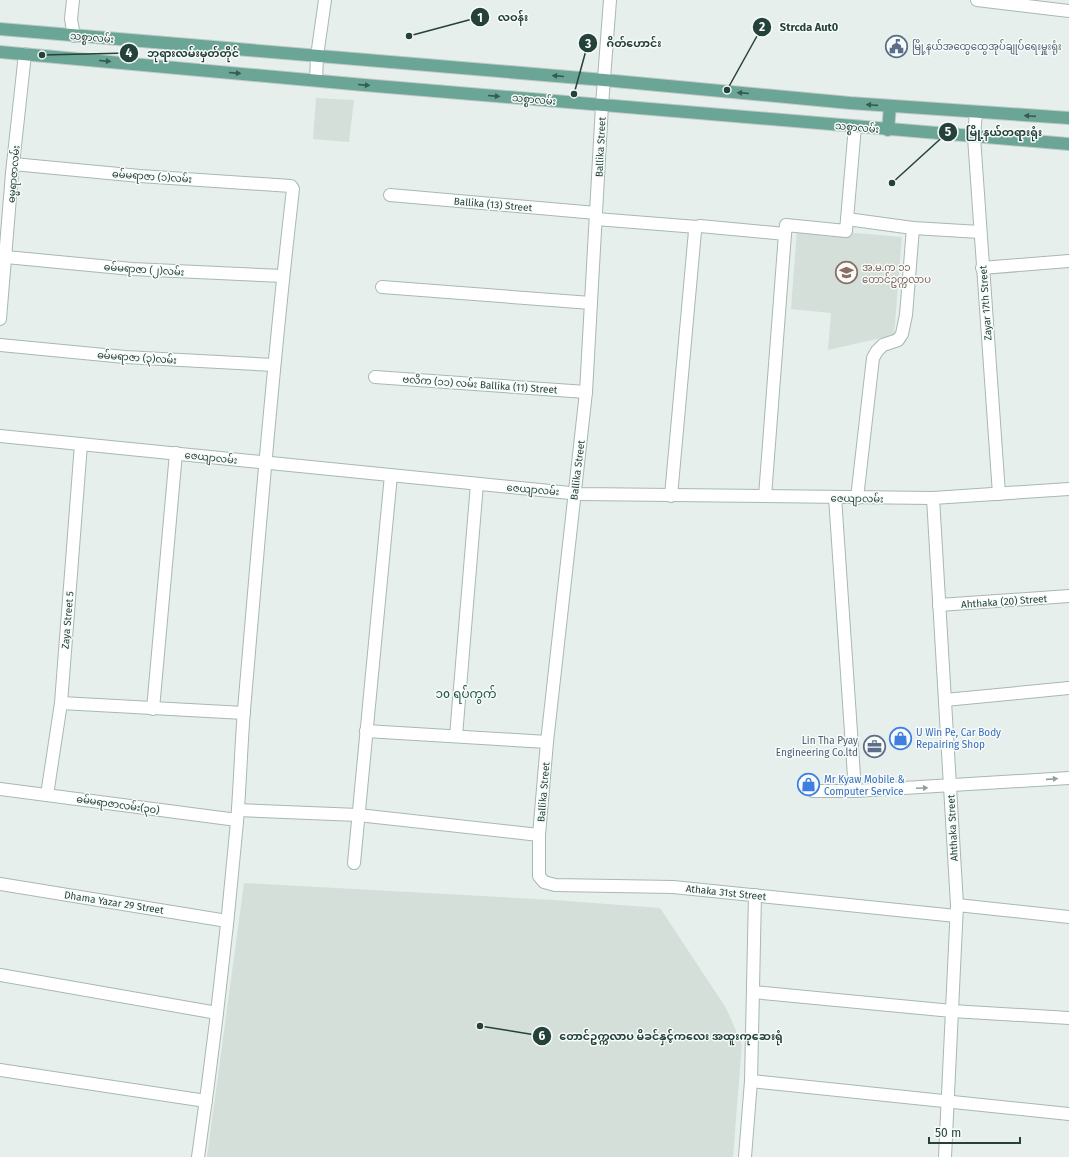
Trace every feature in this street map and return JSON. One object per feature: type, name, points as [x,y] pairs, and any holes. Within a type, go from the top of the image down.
[{"type":"main road","name":"သစ္စာလမ်း","points":[[0,29],[604,80],[890,106],[1069,118]]},
{"type":"main road","name":"သစ္စာလမ်း","points":[[0,52],[888,130],[1069,144]]},
{"type":"main road","points":[[888,130],[890,106]]},
{"type":"street","points":[[73,0],[71,19],[74,36]]},
{"type":"street","points":[[316,80],[317,56],[325,0]]},
{"type":"street","name":"Ballika Street","points":[[539,835],[547,742],[586,392],[602,105],[610,0]]},
{"type":"street","points":[[977,0],[1069,7]]},
{"type":"street","name":"ဓမ္မရာဇာလမ်း","points":[[0,319],[6,257],[8,170],[25,54]]},
{"type":"street","name":"Zayar 17th Street","points":[[976,112],[974,137],[999,494]]},
{"type":"street","points":[[765,496],[786,225],[846,231],[855,126]]},
{"type":"street","name":"ဓမ်မရာဇာ (၁)လမ်း","points":[[8,170],[140,176],[291,186],[293,189],[283,276]]},
{"type":"street","name":"Ballika (13) Street","points":[[390,195],[697,227],[700,226],[785,234]]},
{"type":"street","points":[[847,219],[912,228],[980,232]]},
{"type":"street","points":[[671,496],[695,231],[697,227]]},
{"type":"street","points":[[857,498],[873,358],[877,351],[883,346],[898,340],[902,334],[906,315],[912,228]]},
{"type":"street","name":"ဓမ်မရာဇာ (၂)လမ်း","points":[[6,257],[132,269],[283,276]]},
{"type":"street","points":[[982,268],[1069,261]]},
{"type":"street","points":[[198,1157],[217,1013],[227,921],[274,365],[283,276]]},
{"type":"street","points":[[382,287],[591,303]]},
{"type":"street","name":"ဓမ်မရာဇာ (၃)လမ်း","points":[[0,345],[125,357],[274,365]]},
{"type":"street","name":"ဗလိက (၁၁) လမ်း Ballika (11) Street","points":[[375,376],[586,392]]},
{"type":"street","name":"ဇေယျာလမ်း","points":[[0,436],[580,494],[933,498],[1069,489]]},
{"type":"street","name":"Zaya Street 5","points":[[48,795],[61,703],[81,444]]},
{"type":"street","points":[[153,708],[176,453]]},
{"type":"street","points":[[354,863],[391,475]]},
{"type":"street","points":[[456,736],[477,484]]},
{"type":"street","points":[[835,497],[855,792]]},
{"type":"street","name":"Ahthaka Street","points":[[933,498],[956,911],[944,1157]]},
{"type":"street","name":"Ahthaka (20) Street","points":[[939,605],[1069,596]]},
{"type":"street","points":[[945,700],[1069,688]]},
{"type":"street","points":[[61,703],[244,712]]},
{"type":"street","points":[[366,731],[547,742]]},
{"type":"street","points":[[813,791],[855,792],[1069,778]]},
{"type":"street","name":"ဓမ်မရာဇာလမ်း(၃၀)","points":[[0,789],[237,815],[358,815],[539,835]]},
{"type":"street","name":"Athaka 31st Street","points":[[539,835],[539,876],[544,882],[555,885],[673,887],[956,911],[1069,917]]},
{"type":"street","name":"Dhama Yazar 29 Street","points":[[0,884],[227,921]]},
{"type":"street","points":[[745,1157],[751,1081],[755,895]]},
{"type":"street","points":[[0,975],[217,1013]]},
{"type":"street","points":[[753,992],[952,1011],[1069,1018]]},
{"type":"street","points":[[0,1070],[206,1101]]},
{"type":"street","points":[[751,1081],[1069,1114]]},
{"type":"shaded area","points":[[316,98],[354,100],[349,142],[313,139]]},
{"type":"shaded area","name":"အ.မ.က ၁၁ တောင်ဥက္ကလာပ","points":[[797,228],[902,237],[894,335],[828,350],[831,313],[791,309]]},
{"type":"shaded area","points":[[244,883],[554,900],[660,908],[726,1008],[742,1044],[733,1157],[207,1157]]},
{"type":"place","name":"လဝန်း","points":[[409,36]]},
{"type":"place","name":"မြို့နယ်အထွေထွေအုပ်ချုပ်ရေးမှူးရုံး","points":[[896,46]]},
{"type":"place","name":"ဘုရားလမ်းမှတ်တိုင်","points":[[42,55]]},
{"type":"place","name":"Strcda Aut0","points":[[727,90]]},
{"type":"place","name":"ဂိတ်ဟောင်း","points":[[574,94]]},
{"type":"place","name":"မြို့နယ်တရားရုံး","points":[[892,183]]},
{"type":"place","name":"အ.မ.က ၁၁ တောင်ဥက္ကလာပ","points":[[846,273]]},
{"type":"place","name":"U Win Pe, Car Body Repairing Shop","points":[[901,738]]},
{"type":"place","name":"Lin Tha Pyay Engineering Co.ltd","points":[[874,746]]},
{"type":"place","name":"Mr Kyaw Mobile & Computer Service","points":[[808,785]]},
{"type":"place","name":"တောင်ဥက္ကလာပ မိခင်နှင့်ကလေး အထူးကုဆေးရုံ","points":[[480,1026]]},
{"type":"district","name":"၁o ရပ်ကွက်","points":[[466,694]]}]
